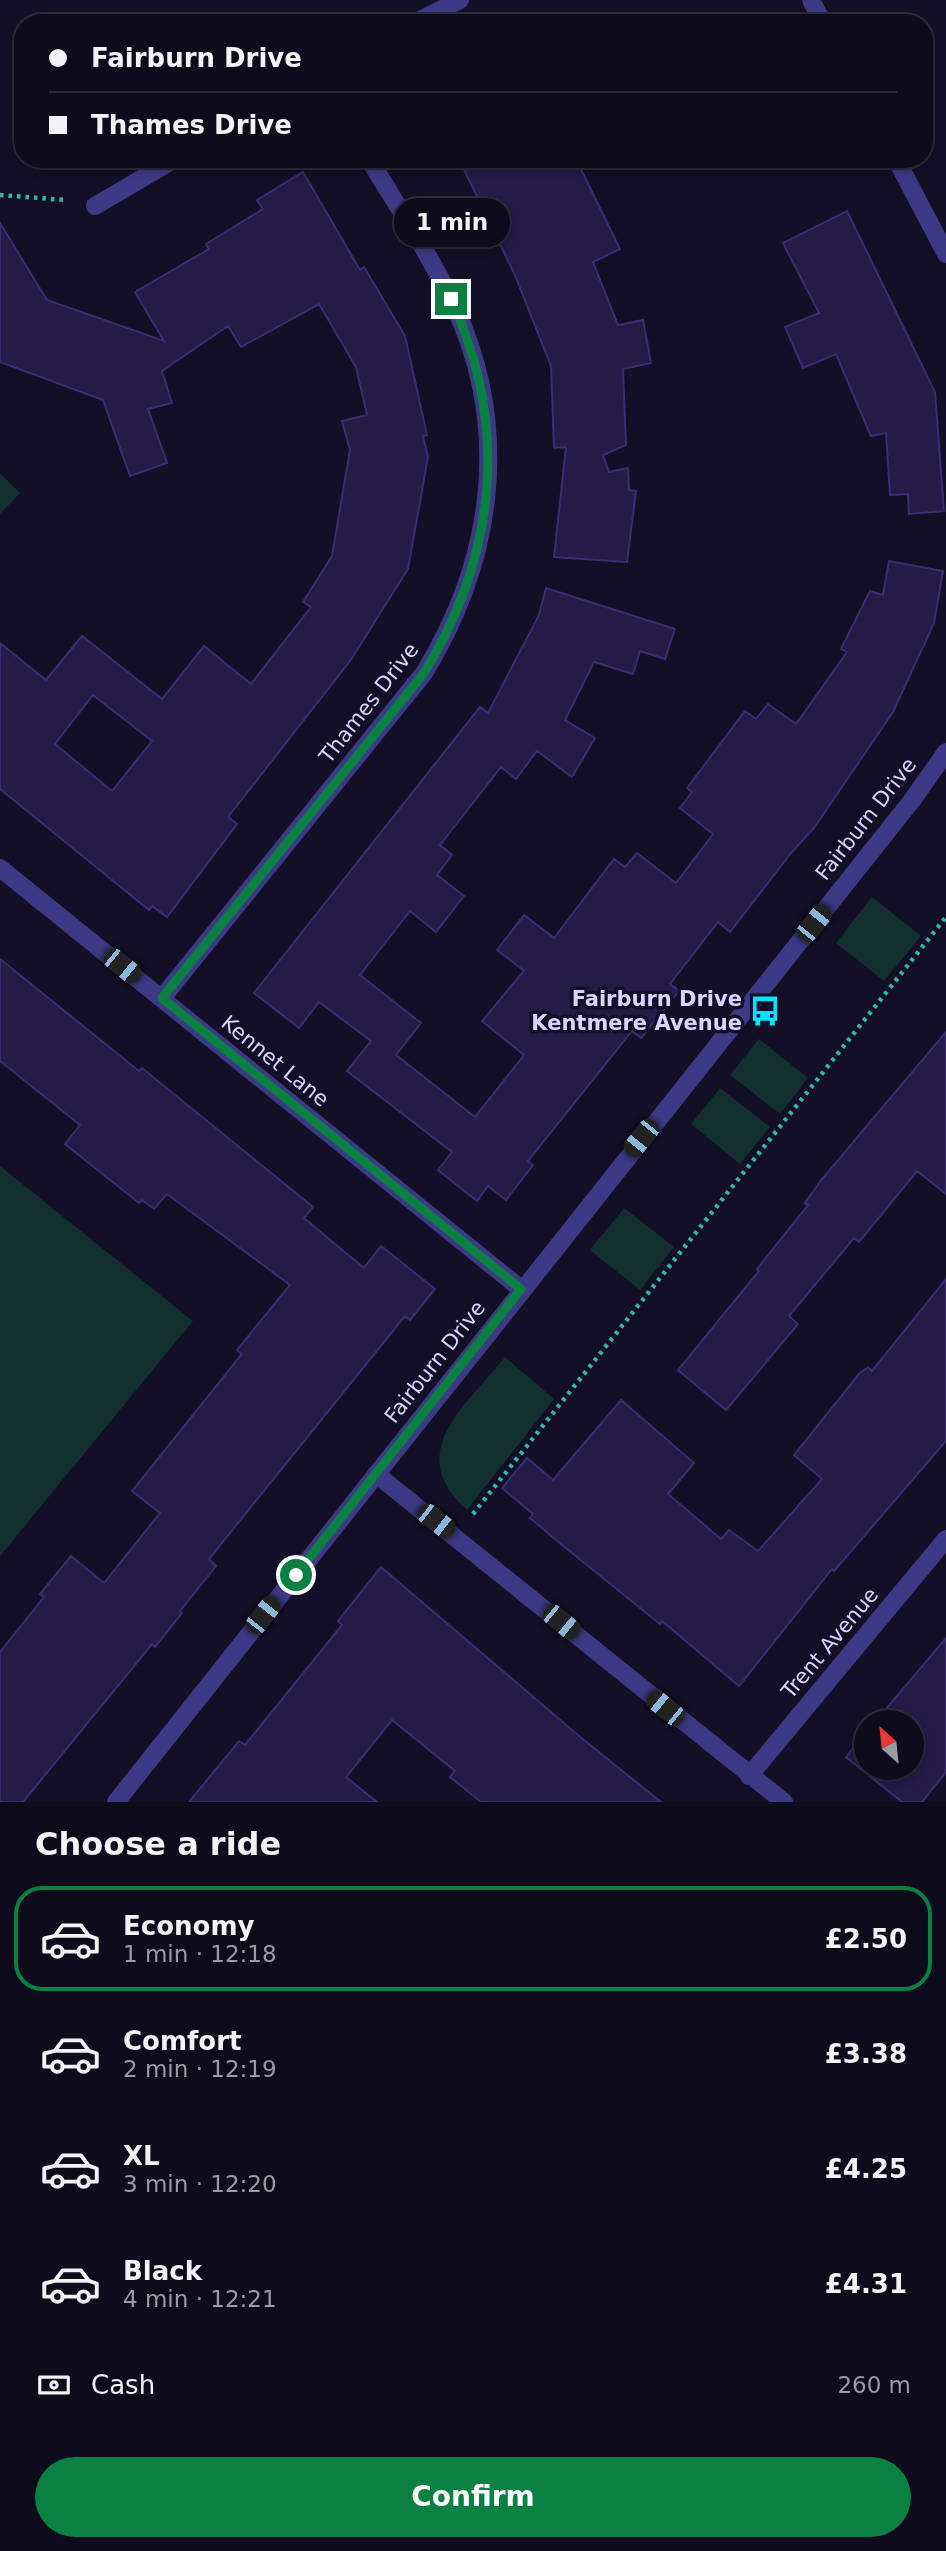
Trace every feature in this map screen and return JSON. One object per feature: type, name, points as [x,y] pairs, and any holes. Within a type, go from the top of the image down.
[{"type":"street","points":[[432,14],[460,0]]},
{"type":"street","points":[[95,206],[160,168]]},
{"type":"street","name":"Thames Drive","points":[[162,998],[424,673],[455,619],[476,559],[487,498],[488,466],[487,434],[478,373],[469,342],[444,285],[374,168]]},
{"type":"street","points":[[901,168],[946,254]]},
{"type":"street","name":"Fairburn Drive","points":[[116,1802],[913,799],[946,752]]},
{"type":"street","name":"Kennet Lane","points":[[0,868],[521,1289]]},
{"type":"street","points":[[376,1474],[784,1802]]},
{"type":"street","name":"Trent Avenue","points":[[749,1776],[946,1539]]},
{"type":"path","points":[[0,195],[49,197],[95,206]]},
{"type":"path","points":[[456,1536],[946,916]]},
{"type":"green space","points":[[0,473],[20,493],[0,514]]},
{"type":"green space","points":[[872,897],[921,936],[884,981],[836,943]]},
{"type":"green space","points":[[759,1039],[808,1078],[780,1114],[730,1075]]},
{"type":"green space","points":[[720,1088],[770,1127],[740,1164],[691,1124]]},
{"type":"green space","points":[[0,1166],[193,1321],[0,1556]]},
{"type":"green space","points":[[624,1208],[674,1247],[640,1290],[590,1250]]},
{"type":"green space","points":[[505,1357],[554,1399],[467,1510],[449,1489],[440,1469],[440,1449],[447,1430],[459,1412]]},
{"type":"building","points":[[463,168],[580,168],[620,249],[593,262],[618,325],[643,320],[651,363],[623,369],[626,445],[603,455],[609,472],[628,468],[629,490],[636,491],[627,562],[554,557],[566,447],[554,448],[551,366],[514,273]]},
{"type":"building","points":[[303,172],[360,270],[364,267],[405,336],[427,435],[423,436],[428,457],[408,569],[350,661],[228,817],[237,824],[167,917],[152,906],[149,910],[0,789],[0,643],[46,680],[82,636],[162,699],[204,646],[251,684],[311,607],[303,602],[332,556],[350,450],[342,421],[367,415],[356,367],[319,304],[241,347],[228,326],[162,371],[172,403],[148,409],[167,463],[130,476],[103,400],[0,362],[0,223],[47,300],[164,341],[135,292],[209,249],[206,244],[263,209],[257,200]],"holes":[[[93,695],[152,741],[112,791],[55,744]]]},
{"type":"building","points":[[847,211],[935,392],[944,511],[909,514],[908,494],[890,495],[886,433],[871,436],[836,354],[803,368],[785,327],[819,313],[783,243]]},
{"type":"building","points":[[889,561],[943,571],[934,623],[893,712],[814,828],[791,853],[730,932],[718,922],[670,984],[679,991],[641,1038],[632,1031],[528,1161],[533,1165],[506,1200],[488,1186],[477,1201],[438,1170],[452,1152],[347,1071],[371,1041],[319,1002],[299,1028],[254,993],[480,707],[488,713],[539,615],[546,588],[675,629],[665,659],[640,651],[633,674],[594,662],[565,720],[595,738],[572,777],[537,751],[516,779],[501,767],[440,845],[452,855],[437,875],[464,896],[436,932],[410,911],[360,975],[421,1023],[396,1055],[475,1117],[524,1055],[482,1021],[524,971],[497,950],[524,915],[554,938],[614,859],[625,867],[637,853],[676,883],[713,834],[680,808],[692,792],[687,788],[745,711],[756,719],[768,704],[796,724],[847,652],[841,649],[870,591],[883,595]]},
{"type":"building","points":[[0,959],[139,1071],[142,1068],[313,1207],[304,1218],[364,1268],[381,1246],[435,1289],[410,1320],[405,1316],[209,1559],[216,1566],[180,1611],[182,1613],[155,1647],[152,1644],[23,1802],[0,1802],[0,1652],[44,1597],[40,1594],[71,1556],[104,1583],[160,1513],[132,1491],[242,1354],[237,1350],[290,1285],[167,1194],[154,1209],[142,1200],[139,1203],[65,1144],[80,1125],[0,1061]]},
{"type":"building","points":[[946,1032],[946,1194],[917,1171],[859,1242],[854,1238],[789,1316],[798,1324],[726,1410],[678,1370],[759,1271],[757,1269],[808,1205],[805,1203],[822,1179]]},
{"type":"building","points":[[946,1279],[946,1441],[834,1571],[832,1569],[739,1686],[662,1621],[660,1624],[556,1540],[530,1518],[533,1514],[502,1488],[527,1458],[553,1480],[621,1400],[694,1463],[668,1494],[721,1539],[729,1530],[758,1551],[822,1479],[794,1455],[859,1374],[868,1367],[872,1371]]},
{"type":"building","points":[[381,1567],[579,1736],[661,1802],[481,1802],[450,1777],[455,1771],[392,1720],[346,1777],[377,1802],[189,1802],[239,1741],[245,1745],[342,1625],[338,1621]]},
{"type":"building","points":[[946,1638],[946,1772],[922,1802],[902,1802],[875,1780],[924,1780],[924,1710],[885,1710]]},
{"type":"building","points":[[854,1747],[854,1763],[846,1757]]},
{"type":"place","name":"Fairburn Drive Kentmere Avenue","points":[[765,1011]]},
{"type":"route","points":[[296,1575],[521,1289],[162,998],[424,673],[455,619],[476,559],[487,498],[488,466],[486,419],[478,373],[469,342],[451,299]]}]
